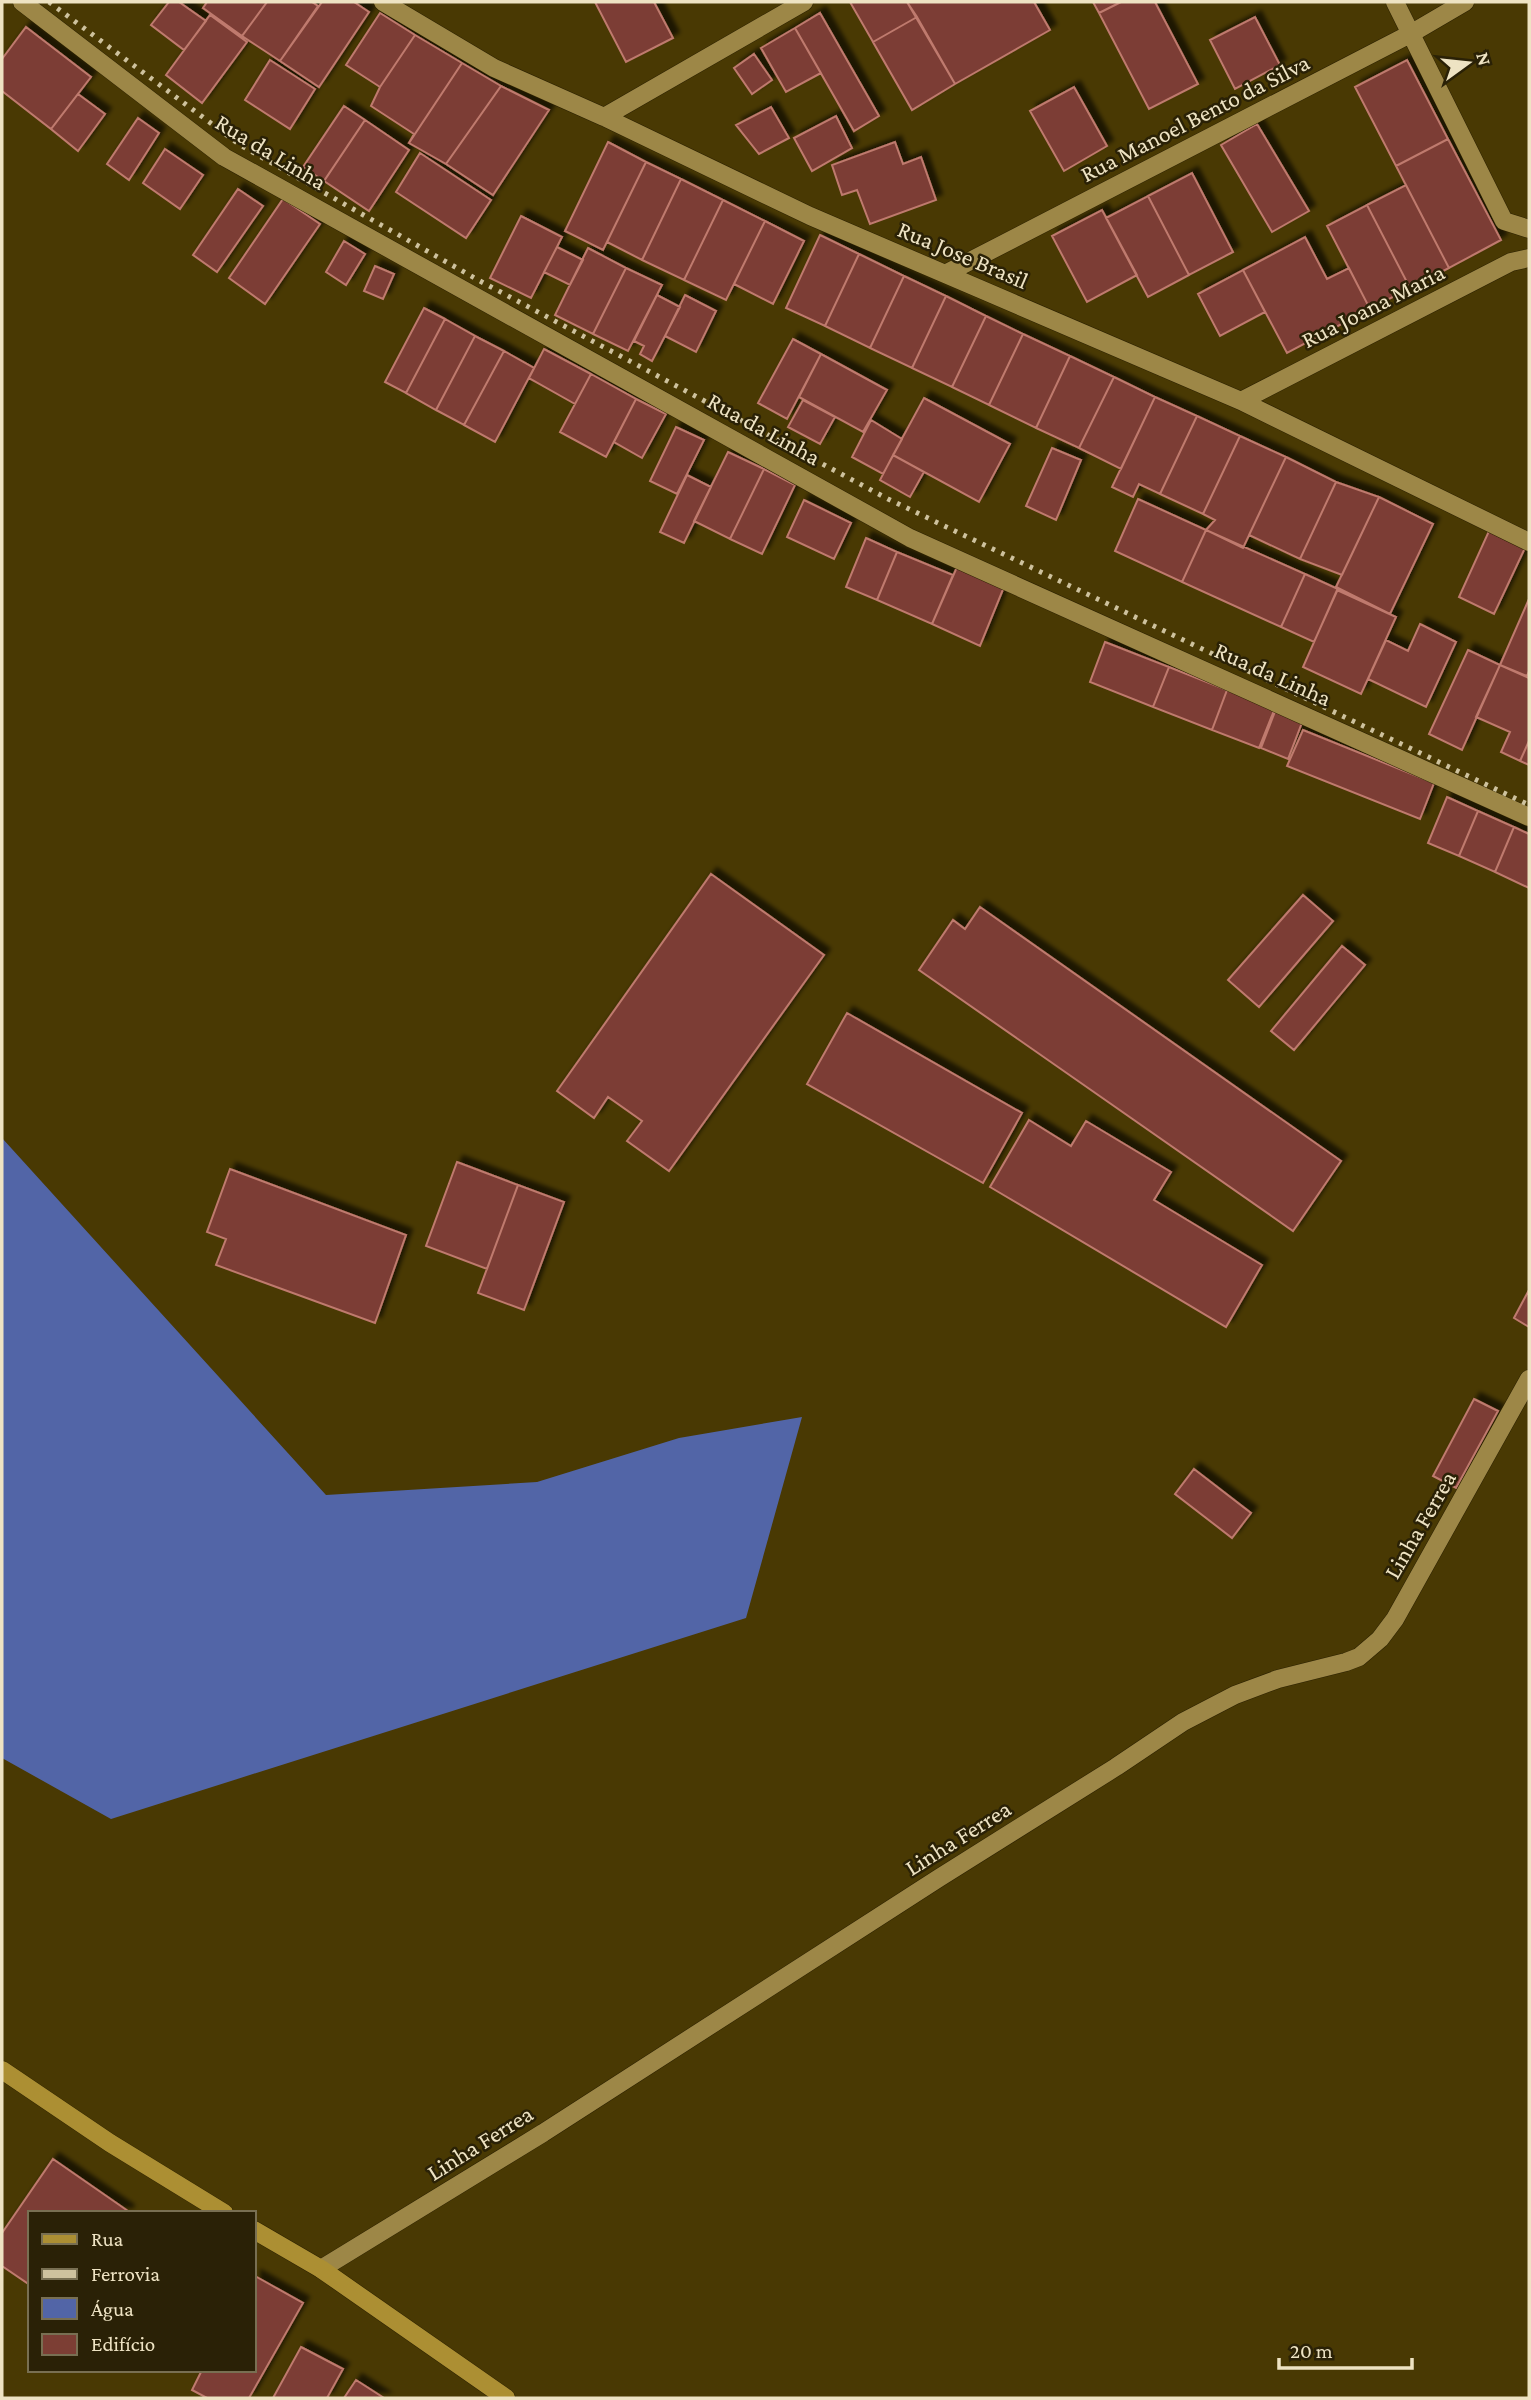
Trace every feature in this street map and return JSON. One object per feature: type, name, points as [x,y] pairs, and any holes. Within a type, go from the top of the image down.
[{"type":"main road","points":[[2,2070],[110,2143],[221,2211]]},
{"type":"main road","points":[[256,2231],[321,2269],[506,2398]]},
{"type":"street","name":"Rua da Linha","points":[[22,2],[224,157],[910,538],[1529,817]]},
{"type":"street","name":"Rua Jose Brasil","points":[[383,2],[494,68],[604,117],[810,216],[1241,401],[1529,542]]},
{"type":"street","points":[[604,117],[804,2]]},
{"type":"street","points":[[1395,2],[1504,221],[1529,229]]},
{"type":"street","name":"Rua Manoel Bento da Silva","points":[[945,274],[1412,33],[1465,2]]},
{"type":"street","name":"Rua Joana Maria","points":[[1241,401],[1511,262],[1529,258]]},
{"type":"street","name":"Linha Ferrea","points":[[321,2269],[554,2126],[1116,1767],[1182,1722],[1235,1695],[1278,1679],[1359,1657],[1380,1639],[1395,1619],[1529,1379]]},
{"type":"water","points":[[2,1138],[326,1495],[537,1482],[679,1438],[802,1417],[746,1618],[111,1819],[2,1758]]},
{"type":"building","points":[[169,2],[179,2],[206,21],[184,50],[151,25]]},
{"type":"building","points":[[207,2],[267,2],[242,36],[203,8]]},
{"type":"building","points":[[267,2],[312,2],[318,6],[280,61],[242,36]]},
{"type":"building","points":[[322,2],[354,2],[369,12],[319,87],[280,61]]},
{"type":"building","points":[[595,2],[654,2],[673,38],[626,62]]},
{"type":"building","points":[[850,2],[907,2],[917,17],[873,42]]},
{"type":"building","points":[[907,2],[1034,2],[1050,30],[955,84]]},
{"type":"building","points":[[1093,2],[1121,2],[1099,13]]},
{"type":"building","points":[[1121,2],[1155,2],[1198,84],[1149,109],[1099,13]]},
{"type":"building","points":[[380,13],[415,35],[380,87],[346,65]]},
{"type":"building","points":[[820,13],[879,116],[854,131],[795,28]]},
{"type":"building","points":[[210,15],[247,42],[202,103],[166,75]]},
{"type":"building","points":[[917,17],[955,84],[912,110],[873,42]]},
{"type":"building","points":[[1255,17],[1280,65],[1235,89],[1210,40]]},
{"type":"building","points":[[26,27],[91,77],[51,129],[2,91],[2,59]]},
{"type":"building","points":[[795,28],[821,73],[786,92],[761,48]]},
{"type":"building","points":[[415,35],[462,63],[409,143],[414,134],[371,106],[380,87]]},
{"type":"building","points":[[754,54],[772,80],[752,94],[734,68]]},
{"type":"building","points":[[270,60],[315,89],[290,129],[245,100]]},
{"type":"building","points":[[1407,60],[1448,139],[1396,166],[1355,87]]},
{"type":"building","points":[[462,63],[501,86],[446,164],[409,143]]},
{"type":"building","points":[[501,86],[549,110],[493,195],[446,164]]},
{"type":"building","points":[[1074,87],[1107,146],[1064,171],[1030,111]]},
{"type":"building","points":[[78,94],[105,114],[78,151],[51,129]]},
{"type":"building","points":[[344,106],[365,120],[324,181],[303,167]]},
{"type":"building","points":[[771,107],[789,138],[759,154],[736,125]]},
{"type":"building","points":[[836,116],[852,148],[812,171],[794,138]]},
{"type":"building","points":[[138,118],[159,133],[129,180],[107,164]]},
{"type":"building","points":[[365,120],[409,150],[369,211],[324,181]]},
{"type":"building","points":[[1257,124],[1309,211],[1272,232],[1221,145]]},
{"type":"building","points":[[1448,139],[1501,240],[1449,268],[1396,166]]},
{"type":"building","points":[[608,142],[646,162],[603,250],[565,231]]},
{"type":"building","points":[[895,142],[903,164],[921,157],[936,200],[870,224],[857,190],[842,195],[832,165]]},
{"type":"building","points":[[165,149],[203,175],[180,209],[143,183]]},
{"type":"building","points":[[420,153],[491,200],[466,238],[396,192]]},
{"type":"building","points":[[646,162],[681,179],[642,260],[607,242]]},
{"type":"building","points":[[1192,173],[1233,252],[1189,275],[1148,196]]},
{"type":"building","points":[[681,179],[723,200],[684,280],[642,260]]},
{"type":"building","points":[[1406,185],[1449,268],[1410,288],[1367,205]]},
{"type":"building","points":[[238,189],[263,206],[217,272],[193,255]]},
{"type":"building","points":[[1148,196],[1189,275],[1148,297],[1106,218]]},
{"type":"building","points":[[283,199],[320,224],[265,304],[229,278]]},
{"type":"building","points":[[723,200],[765,221],[726,300],[684,280]]},
{"type":"building","points":[[1367,205],[1410,288],[1370,309],[1327,226]]},
{"type":"building","points":[[1102,210],[1137,275],[1087,302],[1052,236]]},
{"type":"building","points":[[521,216],[562,237],[531,298],[490,278]]},
{"type":"building","points":[[765,221],[804,241],[773,304],[734,284]]},
{"type":"building","points":[[820,235],[859,254],[825,326],[786,308]]},
{"type":"building","points":[[1305,237],[1327,279],[1349,268],[1370,309],[1287,353],[1243,270]]},
{"type":"building","points":[[344,241],[365,254],[346,285],[326,272]]},
{"type":"building","points":[[557,247],[583,260],[570,285],[544,272]]},
{"type":"building","points":[[588,248],[626,268],[593,334],[555,315]]},
{"type":"building","points":[[859,254],[904,276],[870,348],[825,326]]},
{"type":"building","points":[[375,266],[394,274],[383,299],[364,291]]},
{"type":"building","points":[[626,268],[662,285],[628,351],[593,334]]},
{"type":"building","points":[[1243,270],[1265,312],[1220,336],[1198,294]]},
{"type":"building","points":[[904,276],[946,296],[912,368],[870,348]]},
{"type":"building","points":[[657,295],[680,307],[652,361],[640,354],[644,346],[634,341]]},
{"type":"building","points":[[685,295],[716,311],[696,352],[665,336]]},
{"type":"building","points":[[946,296],[986,316],[952,387],[912,368]]},
{"type":"building","points":[[424,308],[445,319],[406,393],[385,382]]},
{"type":"building","points":[[986,316],[1023,334],[989,405],[952,387]]},
{"type":"building","points":[[445,319],[475,336],[436,410],[406,393]]},
{"type":"building","points":[[1023,334],[1070,356],[1036,428],[989,405]]},
{"type":"building","points":[[475,336],[504,351],[464,425],[436,410]]},
{"type":"building","points":[[793,339],[821,354],[787,419],[758,403]]},
{"type":"building","points":[[544,349],[591,374],[575,404],[529,378]]},
{"type":"building","points":[[504,351],[534,368],[495,442],[464,425]]},
{"type":"building","points":[[821,354],[887,390],[863,432],[799,397]]},
{"type":"building","points":[[1070,356],[1114,377],[1079,448],[1036,428]]},
{"type":"building","points":[[591,374],[636,399],[606,457],[560,432]]},
{"type":"building","points":[[1114,377],[1155,397],[1121,469],[1079,448]]},
{"type":"building","points":[[1155,397],[1197,416],[1160,494],[1139,484],[1133,497],[1112,487]]},
{"type":"building","points":[[924,398],[1010,444],[979,502],[893,455]]},
{"type":"building","points":[[636,399],[666,414],[642,458],[614,442]]},
{"type":"building","points":[[803,400],[835,417],[820,444],[788,427]]},
{"type":"building","points":[[1197,416],[1240,436],[1203,514],[1160,494]]},
{"type":"building","points":[[871,420],[902,439],[883,474],[852,457]]},
{"type":"building","points":[[676,427],[704,440],[677,494],[650,481]]},
{"type":"building","points":[[1240,436],[1286,457],[1243,548],[1206,530],[1215,520],[1203,514]]},
{"type":"building","points":[[1052,448],[1081,460],[1056,520],[1026,506]]},
{"type":"building","points":[[728,452],[764,469],[730,539],[694,521]]},
{"type":"building","points":[[893,455],[924,472],[910,497],[880,480]]},
{"type":"building","points":[[1286,457],[1336,482],[1300,559],[1249,535]]},
{"type":"building","points":[[764,469],[795,485],[762,554],[730,539]]},
{"type":"building","points":[[687,475],[711,487],[684,543],[660,532]]},
{"type":"building","points":[[1336,482],[1379,497],[1342,575],[1300,559]]},
{"type":"building","points":[[1379,497],[1433,524],[1390,614],[1336,587]]},
{"type":"building","points":[[1138,499],[1206,530],[1182,582],[1115,551]]},
{"type":"building","points":[[804,500],[851,523],[834,559],[787,537]]},
{"type":"building","points":[[1206,530],[1305,574],[1281,627],[1182,582]]},
{"type":"building","points":[[1489,531],[1525,548],[1494,614],[1459,597]]},
{"type":"building","points":[[866,538],[897,552],[877,600],[846,587]]},
{"type":"building","points":[[897,552],[953,575],[932,624],[877,600]]},
{"type":"building","points":[[957,567],[1004,587],[980,646],[932,624]]},
{"type":"building","points":[[1305,574],[1338,589],[1314,642],[1281,627]]},
{"type":"building","points":[[1337,590],[1396,617],[1361,694],[1303,667]]},
{"type":"building","points":[[1529,599],[1529,671],[1527,676],[1500,665]]},
{"type":"building","points":[[1420,624],[1456,642],[1426,707],[1368,679],[1386,640],[1408,651]]},
{"type":"building","points":[[1105,642],[1169,667],[1153,707],[1090,682]]},
{"type":"building","points":[[1468,650],[1500,665],[1462,750],[1429,734]]},
{"type":"building","points":[[1500,665],[1529,678],[1529,741],[1520,761],[1501,752],[1510,732],[1476,717]]},
{"type":"building","points":[[1169,667],[1227,690],[1212,730],[1153,707]]},
{"type":"building","points":[[1227,690],[1275,708],[1259,748],[1212,730]]},
{"type":"building","points":[[1276,709],[1303,720],[1288,759],[1261,748]]},
{"type":"building","points":[[1303,730],[1434,783],[1420,819],[1287,766]]},
{"type":"building","points":[[1529,741],[1529,765],[1520,761]]},
{"type":"building","points":[[1447,797],[1478,811],[1459,856],[1428,843]]},
{"type":"building","points":[[1478,811],[1514,827],[1495,872],[1459,856]]},
{"type":"building","points":[[1514,827],[1529,834],[1529,888],[1495,872]]},
{"type":"building","points":[[711,874],[824,955],[669,1171],[627,1141],[642,1121],[608,1097],[594,1118],[557,1091]]},
{"type":"building","points":[[1303,895],[1333,921],[1259,1007],[1228,980]]},
{"type":"building","points":[[980,907],[1341,1161],[1293,1231],[919,970],[953,920],[965,929]]},
{"type":"building","points":[[1342,946],[1365,965],[1294,1050],[1271,1031]]},
{"type":"building","points":[[847,1013],[1022,1113],[983,1183],[807,1084]]},
{"type":"building","points":[[1029,1120],[1071,1146],[1086,1121],[1171,1172],[1154,1200],[1262,1265],[1226,1327],[990,1187]]},
{"type":"building","points":[[457,1162],[518,1185],[487,1269],[426,1246]]},
{"type":"building","points":[[230,1169],[406,1235],[375,1323],[216,1265],[226,1239],[207,1232]]},
{"type":"building","points":[[518,1185],[564,1202],[524,1310],[478,1293]]},
{"type":"building","points":[[1529,1290],[1529,1327],[1514,1318]]},
{"type":"building","points":[[1474,1399],[1498,1411],[1456,1488],[1433,1476]]},
{"type":"building","points":[[1194,1469],[1251,1513],[1232,1538],[1175,1494]]},
{"type":"building","points":[[53,2159],[128,2211],[28,2211],[28,2284],[2,2266],[2,2233]]},
{"type":"building","points":[[256,2277],[303,2303],[249,2398],[207,2398],[192,2390],[201,2372],[256,2372]]},
{"type":"building","points":[[301,2347],[343,2369],[327,2398],[273,2398]]},
{"type":"building","points":[[356,2380],[384,2398],[344,2398]]},
{"type":"railway","points":[[49,2],[240,145],[480,281],[888,499],[1529,805]]}]
